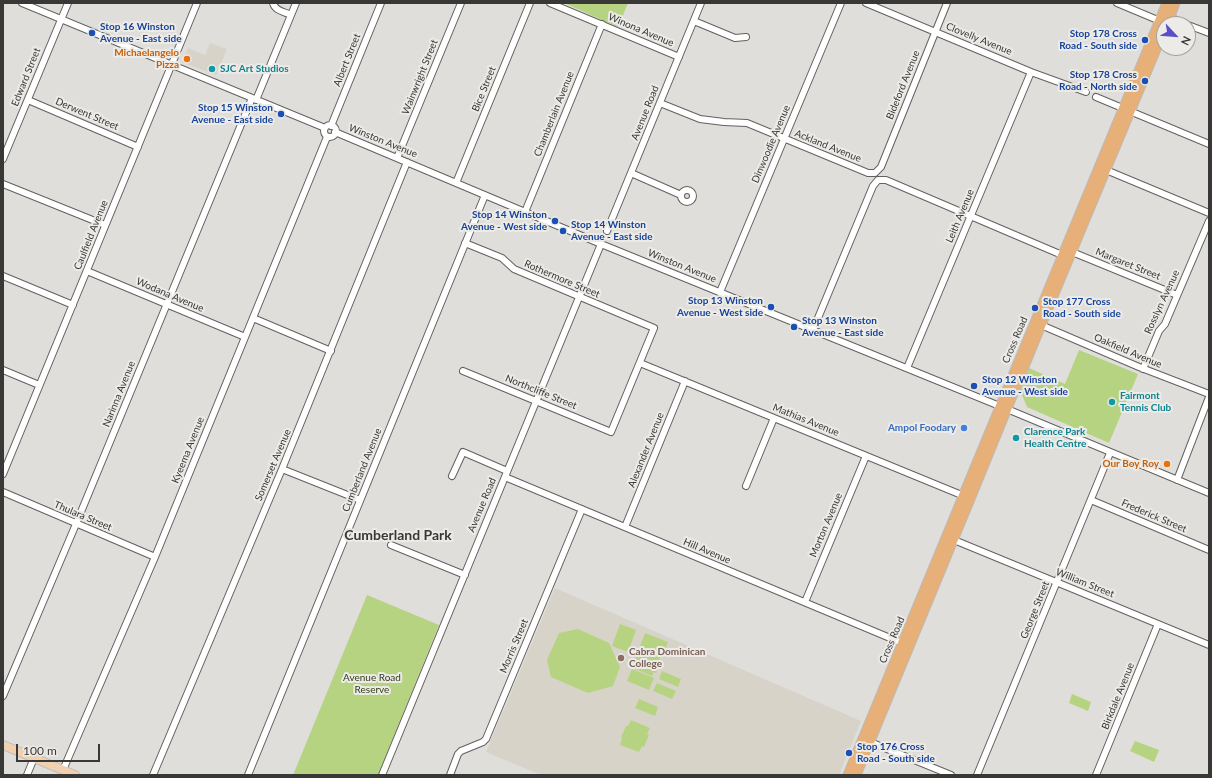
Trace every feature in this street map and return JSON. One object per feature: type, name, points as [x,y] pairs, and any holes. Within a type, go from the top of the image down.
[{"type":"highway","name":"Cross Road","points":[[1166,16],[1167,3]]},
{"type":"highway","name":"Cross Road","points":[[1168,16],[1175,3]]},
{"type":"highway","name":"Cross Road","points":[[1072,252],[1103,168],[1156,42]]},
{"type":"highway","name":"Cross Road","points":[[1127,110],[1156,47]]},
{"type":"highway","name":"Cross Road","points":[[856,775],[867,740],[1065,259],[1068,243],[1103,168]]},
{"type":"highway","points":[[1065,259],[1072,252],[1068,243]]},
{"type":"highway","name":"Cross Road","points":[[848,775],[867,740]]},
{"type":"main road","points":[[3,745],[75,775]]},
{"type":"street","points":[[22,3],[325,128],[331,126],[334,128],[335,132],[332,136],[327,137],[324,134],[325,128]]},
{"type":"street","name":"Edward Street","points":[[3,159],[68,3]]},
{"type":"street","name":"Caulfield Avenue","points":[[3,474],[5,463],[40,385],[197,3]]},
{"type":"street","points":[[273,3],[276,8],[291,15]]},
{"type":"street","name":"Narinna Avenue","points":[[3,696],[167,304],[296,3]]},
{"type":"street","name":"Albert Street","points":[[331,126],[382,3]]},
{"type":"street","name":"Wainwright Street","points":[[398,158],[461,3]]},
{"type":"street","name":"Bice Street","points":[[456,182],[530,3]]},
{"type":"street","name":"Winona Avenue","points":[[550,3],[679,56]]},
{"type":"street","name":"Avenue Road","points":[[607,231],[701,3]]},
{"type":"street","name":"Dinwoodie Avenue","points":[[720,292],[841,3]]},
{"type":"street","name":"Clovelly Avenue","points":[[866,3],[1031,72],[1086,92]]},
{"type":"street","name":"Bideford Avenue","points":[[875,173],[881,167],[947,3]]},
{"type":"street","points":[[1117,3],[1156,18]]},
{"type":"street","points":[[694,21],[735,38],[746,37]]},
{"type":"street","name":"Chamberlain Avenue","points":[[525,212],[602,24]]},
{"type":"street","points":[[1196,28],[1209,33]]},
{"type":"street","name":"Leith Avenue","points":[[907,368],[1031,72]]},
{"type":"street","points":[[1096,97],[1209,144]]},
{"type":"street","name":"Derwent Street","points":[[28,100],[138,147]]},
{"type":"street","name":"Ackland Avenue","points":[[660,103],[700,119],[747,123],[868,173],[875,173]]},
{"type":"street","name":"Winston Avenue","points":[[335,132],[601,244],[907,368],[1209,493]]},
{"type":"street","name":"Kyeema Avenue","points":[[62,770],[154,557],[327,137]]},
{"type":"street","name":"Somerset Avenue","points":[[153,775],[331,351],[407,162]]},
{"type":"street","points":[[1103,168],[1209,213]]},
{"type":"street","points":[[631,173],[681,195]]},
{"type":"street","points":[[813,330],[873,186],[878,180],[886,180],[1065,259]]},
{"type":"street","points":[[3,184],[105,225]]},
{"type":"street","name":"Cumberland Avenue","points":[[248,775],[485,195]]},
{"type":"street","name":"Rosslyn Avenue","points":[[1143,369],[1159,331],[1165,324],[1209,221]]},
{"type":"street","name":"Rothermore Street","points":[[465,243],[502,258],[514,269],[654,328],[640,363]]},
{"type":"street","name":"Avenue Road","points":[[383,774],[601,244]]},
{"type":"street","name":"Margaret Street","points":[[1072,252],[1177,295]]},
{"type":"street","name":"Wodana Avenue","points":[[87,271],[245,337]]},
{"type":"street","points":[[3,276],[73,305]]},
{"type":"street","points":[[253,318],[331,351]]},
{"type":"street","name":"Oakfield Avenue","points":[[1038,324],[1209,396]]},
{"type":"street","name":"Northcliffe Street","points":[[463,371],[611,432],[640,363]]},
{"type":"street","name":"Mathias Avenue","points":[[640,363],[967,498]]},
{"type":"street","points":[[3,370],[40,385]]},
{"type":"street","name":"Alexander Avenue","points":[[625,527],[685,381]]},
{"type":"street","points":[[1176,480],[1209,396]]},
{"type":"street","points":[[746,486],[774,418]]},
{"type":"street","points":[[452,476],[463,452],[508,471]]},
{"type":"street","name":"George Street","points":[[977,775],[1110,452]]},
{"type":"street","name":"Morton Avenue","points":[[805,602],[866,456]]},
{"type":"street","points":[[282,469],[360,500]]},
{"type":"street","name":"Hill Avenue","points":[[505,477],[906,644]]},
{"type":"street","name":"Thulara Street","points":[[3,492],[154,557]]},
{"type":"street","name":"Frederick Street","points":[[1091,500],[1209,550]]},
{"type":"street","name":"Morris Street","points":[[450,775],[458,754],[461,751],[483,742],[486,738],[582,509]]},
{"type":"street","name":"William Street","points":[[950,538],[1209,645]]},
{"type":"street","points":[[392,545],[464,574]]},
{"type":"street","name":"Birkdale Avenue","points":[[1096,775],[1158,624]]},
{"type":"street","points":[[867,740],[951,775]]},
{"type":"street","points":[[27,775],[34,758]]},
{"type":"street","points":[[383,774],[390,775]]},
{"type":"shaded area","points":[[210,43],[227,49],[216,75],[182,62],[188,48],[205,55]]},
{"type":"shaded area","name":"Cabra Dominican College","points":[[555,588],[861,721],[839,775],[541,775],[486,752]]},
{"type":"green space","points":[[564,3],[628,3],[618,27]]},
{"type":"green space","points":[[1079,350],[1138,374],[1109,443],[1027,407],[1020,390],[1029,368],[1065,384]]},
{"type":"green space","name":"Avenue Road Reserve","points":[[367,595],[439,625],[378,775],[293,775]]},
{"type":"green space","points":[[620,624],[636,630],[628,652],[612,646]]},
{"type":"green space","points":[[578,629],[609,643],[620,667],[613,686],[588,693],[551,677],[547,660],[559,633]]},
{"type":"green space","points":[[645,633],[668,642],[663,655],[640,646]]},
{"type":"green space","points":[[642,647],[661,655],[659,660],[661,661],[656,673],[654,672],[652,676],[633,668],[638,652],[640,652]]},
{"type":"green space","points":[[632,669],[654,678],[649,690],[627,681]]},
{"type":"green space","points":[[662,671],[681,679],[678,687],[659,679]]},
{"type":"green space","points":[[657,683],[676,691],[672,699],[653,691]]},
{"type":"green space","points":[[1072,694],[1091,702],[1088,711],[1069,703]]},
{"type":"green space","points":[[639,699],[658,707],[655,716],[635,708]]},
{"type":"green space","points":[[631,720],[650,728],[644,747],[642,746],[639,752],[620,745],[621,737],[626,726],[628,726]]},
{"type":"green space","points":[[1135,741],[1159,750],[1154,762],[1130,751]]},
{"type":"place","name":"Stop 16 Winston Avenue - East side","points":[[92,33]]},
{"type":"place","name":"Stop 178 Cross Road - South side","points":[[1145,40]]},
{"type":"place","name":"Michaelangelo Pizza","points":[[187,59]]},
{"type":"place","name":"SJC Art Studios","points":[[212,69]]},
{"type":"place","name":"Stop 178 Cross Road - North side","points":[[1145,81]]},
{"type":"place","name":"Stop 15 Winston Avenue - East side","points":[[281,114]]},
{"type":"place","name":"Stop 14 Winston Avenue - West side","points":[[555,221]]},
{"type":"place","name":"Stop 14 Winston Avenue - East side","points":[[563,231]]},
{"type":"place","name":"Stop 13 Winston Avenue - West side","points":[[771,307]]},
{"type":"place","name":"Stop 177 Cross Road - South side","points":[[1035,308]]},
{"type":"place","name":"Stop 13 Winston Avenue - East side","points":[[794,327]]},
{"type":"place","name":"Stop 12 Winston Avenue - West side","points":[[974,386]]},
{"type":"place","name":"Fairmont Tennis Club","points":[[1112,402]]},
{"type":"place","name":"Ampol Foodary","points":[[964,428]]},
{"type":"place","name":"Clarence Park Health Centre","points":[[1016,438]]},
{"type":"place","name":"Our Boy Roy","points":[[1167,464]]},
{"type":"place","name":"Cabra Dominican College","points":[[621,658]]},
{"type":"place","name":"Stop 176 Cross Road - South side","points":[[849,753]]},
{"type":"district","name":"Cumberland Park","points":[[398,535]]}]
